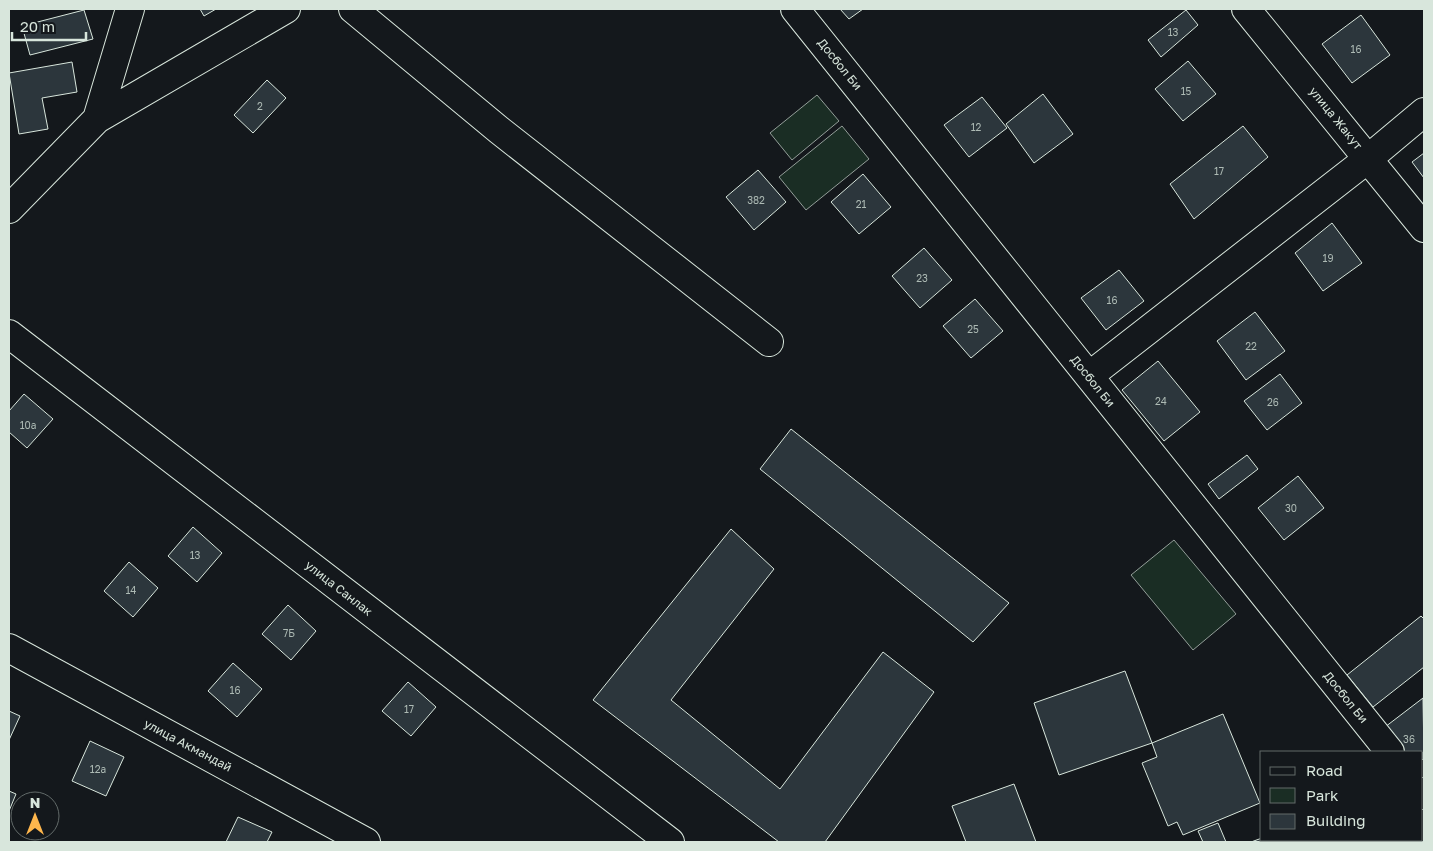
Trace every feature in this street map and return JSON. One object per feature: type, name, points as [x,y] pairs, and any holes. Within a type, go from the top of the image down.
[{"type":"street","points":[[97,119],[130,9]]},
{"type":"street","points":[[9,209],[97,119],[286,9]]},
{"type":"street","points":[[353,9],[499,130],[769,342]]},
{"type":"street","name":"Досбол Би","points":[[795,9],[1389,751]]},
{"type":"street","name":"улица Жакут","points":[[1246,9],[1424,228]]},
{"type":"street","points":[[1089,376],[1369,158],[1424,112]]},
{"type":"street","name":"улица Санлак","points":[[9,334],[670,842]]},
{"type":"street","name":"улица Акмандай","points":[[9,648],[366,842]]},
{"type":"green space","points":[[817,95],[839,121],[792,160],[770,133]]},
{"type":"green space","points":[[842,126],[869,159],[806,210],[779,177]]},
{"type":"green space","points":[[1174,540],[1236,614],[1193,650],[1131,575]]},
{"type":"building","points":[[200,9],[216,9],[204,16]]},
{"type":"building","points":[[840,9],[863,9],[849,19]]},
{"type":"building","points":[[84,10],[93,39],[30,55],[22,26]]},
{"type":"building","points":[[1186,10],[1198,25],[1161,57],[1148,40]]},
{"type":"building","points":[[1361,15],[1390,55],[1352,83],[1322,44]]},
{"type":"building","points":[[1188,61],[1216,94],[1183,121],[1155,89]]},
{"type":"building","points":[[72,62],[77,92],[42,98],[48,129],[19,134],[9,73]]},
{"type":"building","points":[[267,80],[286,98],[253,133],[234,115]]},
{"type":"building","points":[[1043,94],[1073,134],[1034,163],[1006,124]]},
{"type":"building","points":[[982,97],[1007,128],[969,157],[944,125]]},
{"type":"building","points":[[1243,126],[1268,157],[1194,219],[1170,184]]},
{"type":"building","points":[[1424,153],[1424,178],[1412,162]]},
{"type":"building","points":[[758,170],[786,202],[754,230],[726,197]]},
{"type":"building","points":[[863,174],[891,207],[859,234],[831,202]]},
{"type":"building","points":[[1332,223],[1362,263],[1323,291],[1295,253]]},
{"type":"building","points":[[924,248],[952,280],[920,308],[892,276]]},
{"type":"building","points":[[1119,270],[1144,301],[1106,330],[1081,298]]},
{"type":"building","points":[[975,299],[1003,331],[971,358],[943,326]]},
{"type":"building","points":[[1255,312],[1285,351],[1246,380],[1217,341]]},
{"type":"building","points":[[1158,361],[1200,412],[1164,441],[1122,390]]},
{"type":"building","points":[[1280,374],[1302,403],[1267,430],[1244,401]]},
{"type":"building","points":[[24,394],[53,419],[27,448],[9,432],[9,411]]},
{"type":"building","points":[[791,429],[1009,603],[973,642],[760,469]]},
{"type":"building","points":[[1247,455],[1258,469],[1219,499],[1208,484]]},
{"type":"building","points":[[1298,476],[1324,508],[1284,540],[1258,508]]},
{"type":"building","points":[[193,527],[222,553],[197,582],[168,556]]},
{"type":"building","points":[[731,529],[774,569],[671,700],[780,789],[883,652],[934,692],[825,842],[779,842],[593,700]]},
{"type":"building","points":[[129,562],[158,588],[133,617],[104,591]]},
{"type":"building","points":[[288,605],[316,631],[291,660],[262,634]]},
{"type":"building","points":[[1421,616],[1424,619],[1424,667],[1373,707],[1347,675]]},
{"type":"building","points":[[233,663],[262,689],[237,717],[208,691]]},
{"type":"building","points":[[1125,671],[1152,743],[1059,775],[1034,703]]},
{"type":"building","points":[[408,682],[436,707],[411,736],[382,711]]},
{"type":"building","points":[[1423,698],[1424,758],[1423,751],[1403,751],[1385,727]]},
{"type":"building","points":[[9,711],[20,716],[9,740]]},
{"type":"building","points":[[1223,714],[1260,803],[1183,835],[1177,822],[1168,826],[1142,763],[1157,757],[1152,743]]},
{"type":"building","points":[[90,741],[124,757],[106,796],[72,781]]},
{"type":"building","points":[[1014,784],[1036,842],[966,842],[952,806]]},
{"type":"building","points":[[9,791],[10,809],[9,811]]},
{"type":"building","points":[[238,817],[272,832],[267,842],[226,842]]},
{"type":"building","points":[[1218,823],[1226,842],[1203,842],[1198,831]]},
{"type":"building","points":[[1260,839],[1260,841],[1300,842],[1251,842]]}]
